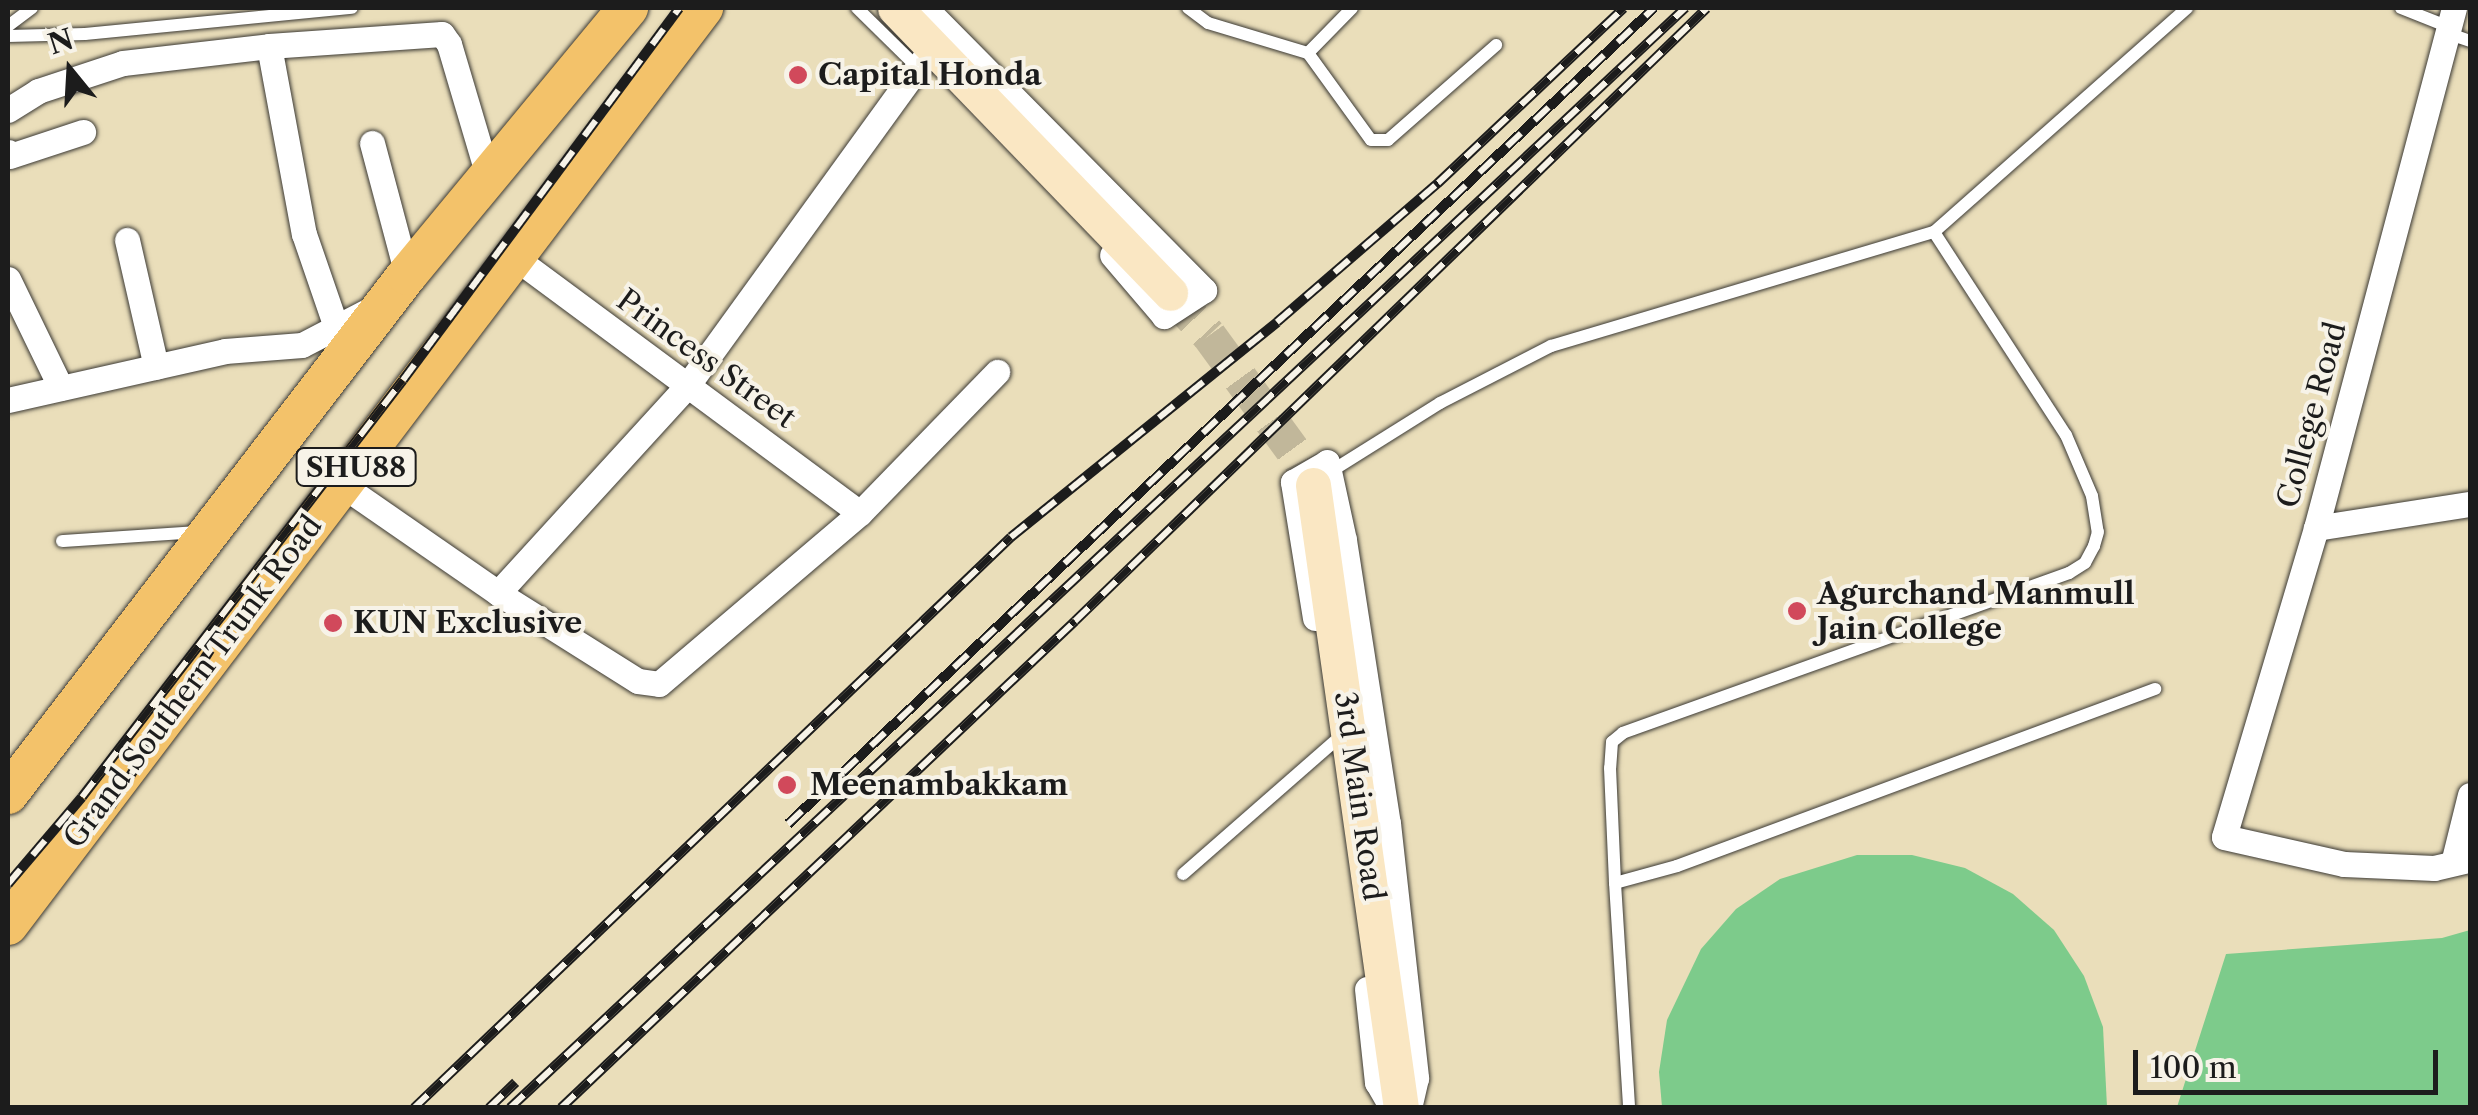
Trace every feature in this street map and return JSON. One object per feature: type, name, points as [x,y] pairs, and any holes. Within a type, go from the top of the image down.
[{"type":"main road","name":"SHU88","points":[[8,794],[214,531],[397,288],[628,8]]},
{"type":"main road","name":"Grand Southern Trunk Road","points":[[8,924],[704,8]]},
{"type":"street","points":[[874,8],[921,64],[1184,304]]},
{"type":"street","points":[[896,8],[1184,304]]},
{"type":"street","points":[[924,8],[1184,304]]},
{"type":"street","name":"College Road","points":[[2455,27],[2316,528],[2224,837],[2344,864],[2434,868],[2462,862]]},
{"type":"street","points":[[8,110],[38,91],[123,64],[269,46],[442,34],[449,44],[488,176]]},
{"type":"street","points":[[269,46],[304,234],[336,327]]},
{"type":"street","points":[[498,594],[687,386],[921,64]]},
{"type":"street","points":[[8,152],[10,156],[82,132]]},
{"type":"street","points":[[8,400],[225,351],[302,345],[397,288],[372,142]]},
{"type":"street","points":[[127,240],[156,366]]},
{"type":"street","name":"Princess Street","points":[[514,257],[860,513]]},
{"type":"street","points":[[8,279],[61,388]]},
{"type":"street","points":[[342,485],[498,594],[638,681],[659,684],[860,513],[997,372]]},
{"type":"street","points":[[1392,1108],[1378,1082],[1355,870],[1293,482],[1327,462],[1321,478],[1388,823],[1416,1078],[1409,1108]]},
{"type":"street","name":"3rd Main Road","points":[[1321,478],[1401,1108]]},
{"type":"street","points":[[2316,528],[2470,504]]},
{"type":"street","points":[[2462,862],[2470,795]]},
{"type":"lane","points":[[8,26],[32,8]]},
{"type":"lane","points":[[8,36],[85,34],[352,8]]},
{"type":"lane","points":[[856,8],[921,64]]},
{"type":"lane","points":[[1188,8],[1208,22],[1308,53],[1372,140],[1388,140],[1496,45]]},
{"type":"lane","points":[[1308,53],[1352,8]]},
{"type":"lane","points":[[1321,478],[1440,404],[1551,346],[1934,232],[2187,8]]},
{"type":"lane","points":[[2401,8],[2455,27]]},
{"type":"lane","points":[[1629,1108],[1615,884],[1612,742],[1623,733],[2070,572],[2085,563],[2094,546],[2098,532],[2092,496],[2066,436],[1934,232]]},
{"type":"lane","points":[[62,541],[214,531]]},
{"type":"lane","points":[[1615,884],[1676,866],[2155,689]]},
{"type":"lane","points":[[1183,874],[1334,742]]},
{"type":"green space","points":[[1857,855],[1912,855],[1965,868],[2013,894],[2054,930],[2084,976],[2103,1027],[2107,1107],[1662,1107],[1659,1072],[1667,1020],[1701,949],[1736,909],[1780,879]]},
{"type":"green space","points":[[2470,930],[2470,1107],[2177,1107],[2226,954],[2442,938]]},
{"type":"tunnel","points":[[1170,293],[1209,335],[1301,461],[1313,485]]},
{"type":"railway","points":[[8,884],[82,797],[403,380],[679,8]]},
{"type":"railway","points":[[414,1108],[1011,537],[1277,322],[1438,183],[1624,8]]},
{"type":"railway","points":[[788,824],[1654,8]]},
{"type":"railway","points":[[510,1108],[1685,8]]},
{"type":"railway","points":[[561,1108],[1075,621],[1707,8]]},
{"type":"railway","points":[[111,806],[210,650]]},
{"type":"railway","points":[[489,1108],[516,1082]]},
{"type":"place","name":"Capital Honda","points":[[798,75]]},
{"type":"place","name":"Agurchand Manmull Jain College","points":[[1797,611]]},
{"type":"place","name":"KUN Exclusive","points":[[333,623]]},
{"type":"place","name":"Meenambakkam","points":[[787,785]]}]
